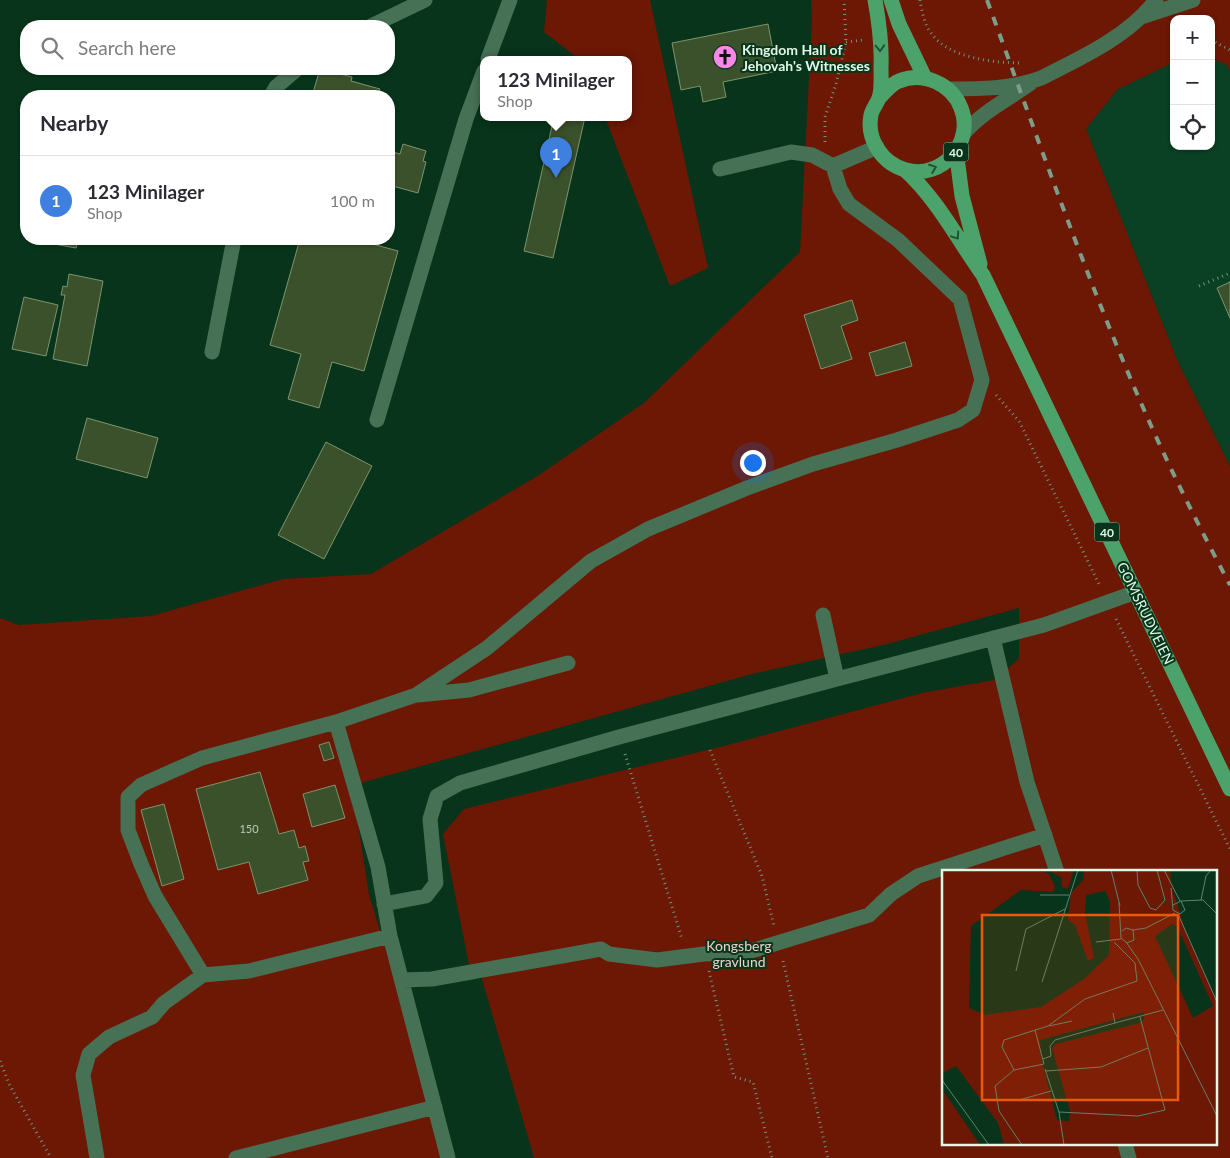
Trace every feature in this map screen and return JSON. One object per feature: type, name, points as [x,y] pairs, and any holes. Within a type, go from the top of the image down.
[{"type":"main road","name":"40","points":[[875,0],[880,37],[879,98],[871,115],[870,127],[880,154],[889,163],[905,170],[923,172],[945,163],[956,150],[964,134],[965,122],[962,109],[949,89]]},
{"type":"main road","points":[[891,0],[899,24],[925,78],[949,89]]},
{"type":"main road","name":"40","points":[[879,98],[899,81],[916,77],[925,78]]},
{"type":"main road","name":"GOMSRUDVEIEN","points":[[956,150],[962,196],[983,275]]},
{"type":"main road","name":"GOMSRUDVEIEN","points":[[905,170],[920,184],[939,209],[983,275],[1230,790]]},
{"type":"street","points":[[383,20],[425,0]]},
{"type":"street","points":[[489,56],[510,0]]},
{"type":"street","points":[[1144,16],[1156,0]]},
{"type":"street","points":[[964,134],[977,118],[1003,104],[1036,80],[1097,47],[1144,16],[1193,0]]},
{"type":"street","points":[[274,90],[290,75]]},
{"type":"street","points":[[949,89],[994,87],[1036,80]]},
{"type":"street","points":[[377,420],[466,119],[480,82]]},
{"type":"street","points":[[833,166],[877,147]]},
{"type":"street","points":[[416,695],[487,648],[591,561],[648,528],[813,464],[958,420],[973,410],[982,380],[960,299],[898,240],[849,204],[840,189],[833,166],[812,155],[791,152],[720,169]]},
{"type":"street","points":[[212,352],[233,245]]},
{"type":"street","points":[[384,904],[426,896],[436,882],[430,819],[438,796],[460,783],[619,737],[1044,625],[1136,592]]},
{"type":"street","points":[[823,615],[838,679]]},
{"type":"street","points":[[993,638],[1027,782],[1056,870]]},
{"type":"street","points":[[203,975],[155,896],[141,864],[128,830],[128,797],[141,786],[202,758],[336,722],[416,695],[469,690],[568,662]]},
{"type":"street","points":[[336,722],[378,867],[390,936],[448,1158]]},
{"type":"street","points":[[403,980],[432,979],[600,949],[608,954],[657,960],[704,954],[752,951],[869,915],[892,894],[918,876],[1045,835]]},
{"type":"street","points":[[98,1158],[83,1075],[89,1054],[109,1037],[152,1016],[164,1003],[203,975],[250,972],[390,936]]},
{"type":"street","points":[[236,1158],[434,1107]]},
{"type":"path","points":[[833,166],[826,144],[825,117],[836,84],[846,42],[844,0]]},
{"type":"path","points":[[920,0],[926,25],[932,35],[954,51],[983,58],[1025,63]]},
{"type":"path","points":[[846,42],[871,39]]},
{"type":"path","points":[[1215,42],[1230,50]]},
{"type":"path","points":[[1199,286],[1230,273]]},
{"type":"path","points":[[630,768],[687,956]]},
{"type":"path","points":[[704,954],[734,1077],[753,1082],[772,1158]]},
{"type":"path","points":[[0,1061],[9,1084],[51,1158]]},
{"type":"shaded area","points":[[1215,60],[1226,64],[1230,71],[1230,466],[1178,362],[1086,129],[1117,90],[1170,64],[1170,150],[1215,150]]},
{"type":"green space","points":[[547,0],[650,0],[708,268],[670,286],[607,121],[632,121],[632,56],[575,56],[544,32]]},
{"type":"green space","name":"Kongsberg gravlund","points":[[811,0],[1230,0],[1230,71],[1226,64],[1215,60],[1215,15],[1170,15],[1170,64],[1117,90],[1086,129],[1178,362],[1230,466],[1230,1158],[534,1158],[479,969],[469,965],[443,834],[464,809],[724,746],[922,693],[994,680],[1019,659],[1019,608],[887,644],[752,674],[357,784],[353,791],[369,895],[410,1027],[444,1158],[0,1158],[0,618],[19,625],[151,616],[283,579],[371,574],[536,477],[644,403],[800,252],[812,19]]},
{"type":"building","name":"Kingdom Hall of Jehovah's Witnesses","points":[[768,24],[777,71],[723,82],[726,97],[703,102],[700,86],[681,90],[672,43]]},
{"type":"building","points":[[318,75],[344,75],[352,77],[351,81],[380,89],[380,90],[314,90]]},
{"type":"building","points":[[553,121],[584,121],[553,258],[524,251]]},
{"type":"building","points":[[403,144],[426,151],[423,161],[426,162],[418,193],[395,187],[395,153],[400,154]]},
{"type":"building","points":[[60,245],[77,245],[76,248]]},
{"type":"building","points":[[298,245],[376,245],[398,251],[364,371],[332,362],[319,408],[288,399],[301,354],[270,345]]},
{"type":"building","points":[[69,274],[103,281],[87,366],[53,359],[65,295],[61,295],[63,286],[67,287]]},
{"type":"building","points":[[1230,282],[1230,318],[1217,288]]},
{"type":"building","points":[[24,297],[58,305],[46,356],[12,349]]},
{"type":"building","points":[[852,300],[858,320],[841,326],[852,359],[821,369],[804,315]]},
{"type":"building","points":[[905,342],[912,366],[876,376],[869,353]]},
{"type":"building","points":[[87,418],[158,438],[147,478],[76,459]]},
{"type":"building","points":[[326,442],[372,466],[324,559],[278,535]]},
{"type":"building","points":[[329,742],[334,758],[324,761],[319,745]]},
{"type":"building","points":[[260,772],[279,834],[294,830],[299,848],[305,846],[309,861],[303,862],[308,880],[258,894],[249,862],[218,870],[196,789]]},
{"type":"building","points":[[335,785],[345,818],[312,827],[303,794]]},
{"type":"building","points":[[164,804],[184,879],[162,886],[141,810]]},
{"type":"railway","points":[[987,0],[1066,216],[1130,377],[1171,469],[1230,585]]},
{"type":"place","name":"Kingdom Hall of Jehovah's Witnesses","points":[[725,57]]},
{"type":"place","name":"123 Minilager","points":[[556,178]]}]
